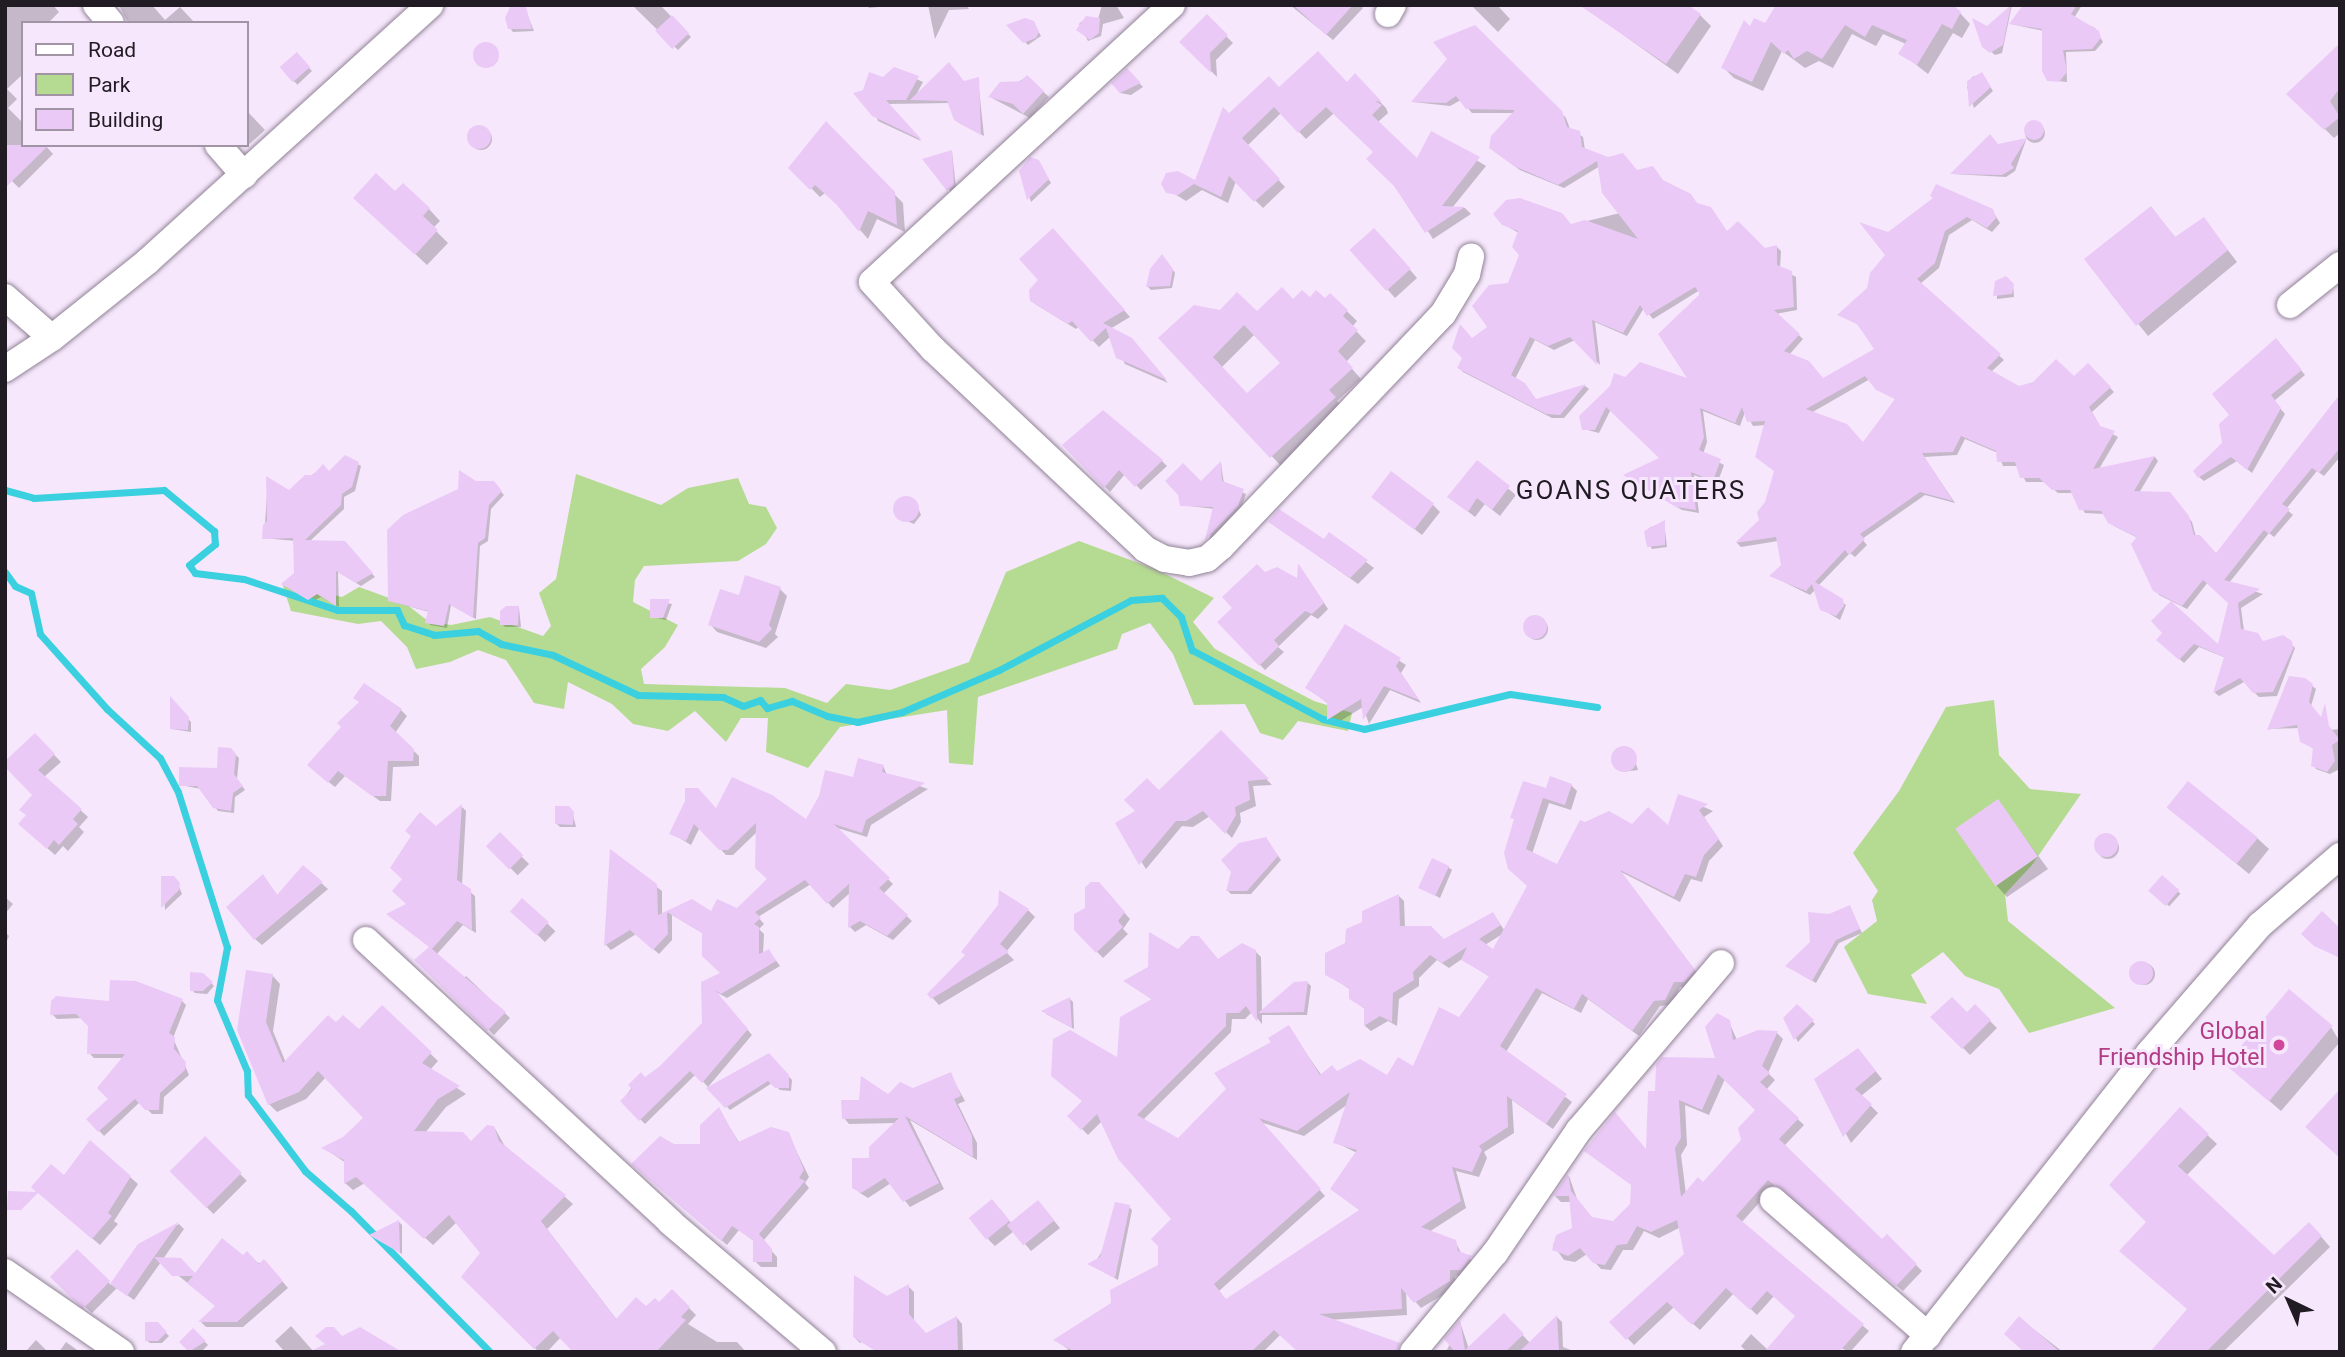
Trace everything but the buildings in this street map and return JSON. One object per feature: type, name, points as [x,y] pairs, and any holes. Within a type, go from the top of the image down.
[{"type":"street","points":[[96,5],[109,21]]},
{"type":"street","points":[[5,369],[52,338],[148,261],[430,5]]},
{"type":"street","points":[[1172,5],[872,282],[933,349],[1145,549],[1165,559],[1189,563],[1207,559],[1221,547],[1443,314],[1467,274],[1471,256]]},
{"type":"street","points":[[220,147],[244,175]]},
{"type":"street","points":[[2290,305],[2340,265]]},
{"type":"street","points":[[5,297],[52,338]]},
{"type":"street","points":[[1773,1200],[1921,1343],[2149,1052],[2260,925],[2340,856]]},
{"type":"street","points":[[366,940],[670,1222],[823,1352]]},
{"type":"street","points":[[1413,1352],[1495,1253],[1579,1130],[1721,963]]},
{"type":"street","points":[[5,1272],[121,1352]]},
{"type":"green space","points":[[576,474],[661,505],[688,488],[738,478],[749,504],[766,507],[777,528],[766,544],[738,561],[644,566],[635,580],[633,602],[678,625],[665,647],[641,669],[644,684],[785,688],[827,703],[846,684],[890,690],[969,662],[1006,572],[1079,541],[1155,569],[1214,598],[1193,622],[1215,649],[1314,701],[1352,713],[1348,731],[1298,721],[1283,740],[1260,733],[1245,704],[1194,705],[1173,654],[1150,623],[1122,634],[1117,649],[978,697],[973,765],[949,763],[947,710],[840,727],[808,768],[766,752],[768,718],[741,718],[726,742],[695,711],[668,731],[633,724],[612,704],[568,682],[564,709],[534,703],[506,660],[478,650],[450,662],[416,669],[407,647],[381,621],[358,624],[291,611],[282,583],[342,597],[359,587],[406,604],[428,621],[451,625],[490,617],[543,636],[551,626],[539,593],[556,579]]},
{"type":"green space","points":[[1994,700],[1999,755],[2030,789],[2081,794],[2032,865],[2005,894],[2008,921],[2115,1008],[2029,1033],[1999,989],[1965,976],[1943,952],[1911,975],[1927,1004],[1868,994],[1844,947],[1877,921],[1872,900],[1878,891],[1853,853],[1899,791],[1946,707]]},
{"type":"waterway","points":[[5,490],[34,498],[164,490],[214,531],[215,544],[189,565],[195,573],[244,579],[338,610],[397,610],[404,625],[434,635],[478,631],[501,644],[553,655],[638,695],[723,697],[743,706],[760,700],[767,708],[792,701],[827,716],[857,722],[902,712],[999,670],[1131,600],[1162,598],[1181,617],[1192,650],[1323,719],[1364,729],[1510,694],[1597,707]]},
{"type":"waterway","points":[[5,572],[15,586],[31,593],[40,634],[107,709],[160,758],[178,792],[227,947],[217,1000],[247,1071],[248,1095],[305,1171],[351,1211],[490,1352]]},
{"type":"place","name":"Global Friendship Hotel","points":[[2279,1045]]},
{"type":"district","name":"GOANS QUATERS","points":[[1631,491]]}]
